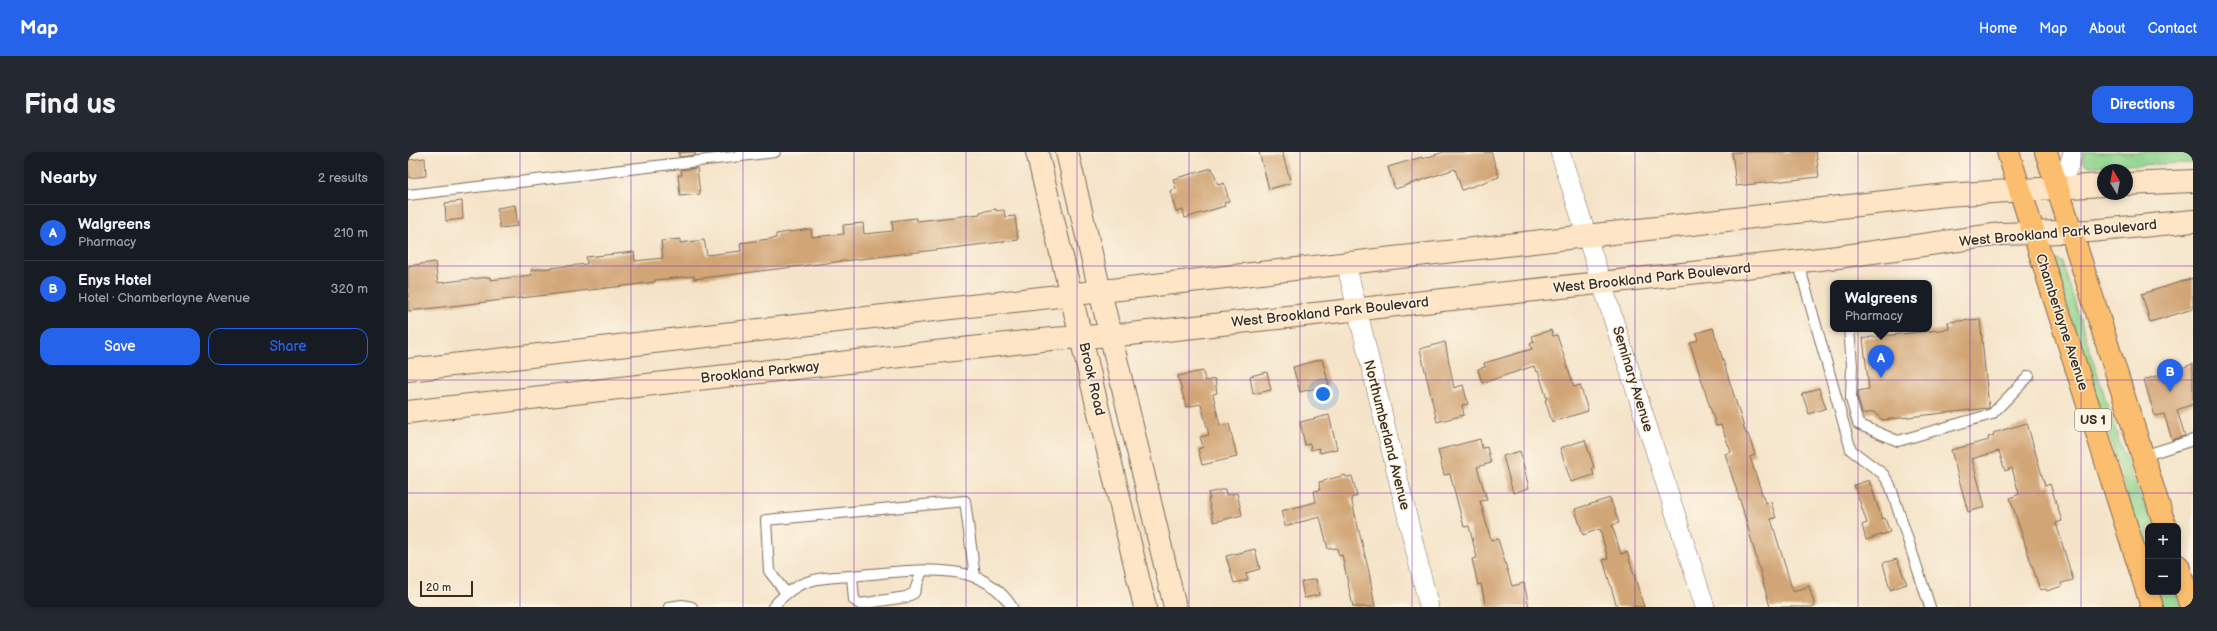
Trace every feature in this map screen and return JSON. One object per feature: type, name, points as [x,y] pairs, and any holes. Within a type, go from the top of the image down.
[{"type":"main road","name":"Brook Road","points":[[1037,152],[1145,607]]},
{"type":"main road","name":"Brook Road","points":[[1067,152],[1175,607]]},
{"type":"main road","name":"Chamberlayne Avenue","points":[[2008,152],[2152,607]]},
{"type":"main road","name":"US 1","points":[[2046,152],[2164,523]]},
{"type":"main road","points":[[2133,184],[2193,181]]},
{"type":"main road","points":[[408,370],[1101,293],[1587,234],[1938,196],[2020,189],[2097,185]]},
{"type":"main road","name":"West Brookland Park Boulevard","points":[[1111,336],[1604,284],[1798,261],[2001,234],[2072,231],[2193,221]]},
{"type":"main road","name":"Brookland Parkway","points":[[408,412],[1051,339],[1111,336]]},
{"type":"main road","points":[[2181,575],[2191,607]]},
{"type":"street","name":"Seminary Avenue","points":[[1560,152],[1604,284],[1705,607]]},
{"type":"street","points":[[2058,187],[2074,152]]},
{"type":"street","name":"Northumberland Avenue","points":[[1346,263],[1429,607]]},
{"type":"lane","points":[[408,195],[775,152]]},
{"type":"lane","points":[[1798,261],[1851,450],[1883,474],[1890,485],[1930,607]]},
{"type":"lane","points":[[1849,332],[1852,365],[1851,399],[1858,424],[1898,441],[1992,414],[2029,376]]},
{"type":"lane","points":[[2143,456],[2193,440]]},
{"type":"lane","points":[[786,593],[769,571],[766,520],[965,501],[975,577]]},
{"type":"lane","points":[[773,607],[786,593],[810,581],[893,571],[922,571],[964,574],[975,577],[999,590],[1012,607]]},
{"type":"lane","points":[[852,576],[854,600],[860,604],[906,596],[914,593],[922,571]]},
{"type":"lane","points":[[669,607],[682,605],[692,607]]},
{"type":"green space","points":[[2083,152],[2193,152],[2193,163],[2097,164],[2097,166],[2090,166],[2084,163]]},
{"type":"green space","points":[[2057,260],[2062,262],[2121,447],[2136,486],[2154,523],[2145,523],[2145,551],[2054,264]]},
{"type":"green space","points":[[2159,595],[2177,595],[2181,607],[2163,607]]},
{"type":"building","points":[[679,152],[695,152],[695,155],[679,157]]},
{"type":"building","points":[[1259,152],[1282,152],[1291,183],[1269,189]]},
{"type":"building","points":[[1444,152],[1491,152],[1499,177],[1462,190],[1455,169],[1395,189],[1388,167]]},
{"type":"building","points":[[1732,152],[1816,152],[1819,177],[1736,186]]},
{"type":"building","points":[[425,158],[426,176],[409,178],[408,160]]},
{"type":"building","points":[[697,168],[700,194],[680,196],[678,175],[682,175],[681,170]]},
{"type":"building","points":[[1212,168],[1218,185],[1224,183],[1229,201],[1224,203],[1225,206],[1185,218],[1183,210],[1176,212],[1170,191],[1176,189],[1173,179]]},
{"type":"building","points":[[462,201],[463,219],[446,221],[445,203]]},
{"type":"building","points":[[515,205],[518,226],[500,228],[497,208]]},
{"type":"building","points":[[996,209],[996,211],[1004,210],[1005,217],[1015,216],[1018,240],[694,279],[694,276],[655,280],[655,282],[633,285],[408,311],[408,266],[435,262],[438,283],[490,277],[490,280],[532,275],[531,270],[587,264],[586,257],[634,252],[635,261],[663,258],[661,241],[680,239],[680,243],[704,240],[707,255],[741,251],[740,243],[776,238],[776,234],[811,229],[812,237],[844,234],[843,225],[863,223],[864,234],[893,231],[892,221],[916,218],[917,221],[980,214],[980,212]]},
{"type":"building","points":[[2193,278],[2193,309],[2150,322],[2142,294]]},
{"type":"building","points":[[1980,319],[1989,408],[1882,420],[1874,412],[1862,414],[1858,391],[1869,389],[1863,338],[1932,332],[1932,331],[1949,329],[1948,322]]},
{"type":"building","points":[[1713,328],[1746,434],[1748,434],[1755,455],[1750,457],[1765,503],[1771,502],[1776,518],[1771,519],[1793,592],[1809,586],[1815,607],[1770,607],[1743,510],[1725,454],[1731,452],[1721,425],[1716,426],[1690,343],[1698,340],[1696,333]]},
{"type":"building","points":[[1551,330],[1553,336],[1557,335],[1574,387],[1580,385],[1588,411],[1552,422],[1545,400],[1547,399],[1538,371],[1536,372],[1534,366],[1482,383],[1478,369],[1485,367],[1484,363],[1532,349],[1530,344],[1534,342],[1532,336]]},
{"type":"building","points":[[1445,342],[1454,388],[1463,385],[1468,404],[1462,405],[1464,415],[1437,422],[1420,349]]},
{"type":"building","points":[[1322,359],[1329,385],[1300,392],[1293,367]]},
{"type":"building","points":[[2193,364],[2193,404],[2177,410],[2185,436],[2172,440],[2164,414],[2155,416],[2144,380]]},
{"type":"building","points":[[1203,371],[1205,381],[1215,379],[1217,393],[1213,394],[1220,426],[1229,424],[1237,457],[1202,465],[1198,449],[1203,447],[1200,437],[1209,435],[1201,404],[1186,407],[1178,376]]},
{"type":"building","points":[[1267,372],[1271,390],[1253,394],[1250,376]]},
{"type":"building","points":[[1819,388],[1826,408],[1809,414],[1802,394]]},
{"type":"building","points":[[1329,415],[1337,449],[1320,453],[1319,448],[1311,450],[1310,444],[1305,445],[1300,422]]},
{"type":"building","points":[[2027,423],[2045,486],[2050,484],[2062,521],[2056,523],[2073,580],[2061,583],[2062,586],[2047,591],[2046,589],[2040,590],[2010,498],[2019,494],[2012,468],[2005,471],[1999,451],[1972,459],[1985,507],[1968,512],[1951,450],[1989,440],[1988,437],[1994,435],[1993,433]]},
{"type":"building","points":[[1480,439],[1482,448],[1487,447],[1491,463],[1477,467],[1487,500],[1480,501],[1491,540],[1498,539],[1512,586],[1524,583],[1529,607],[1486,607],[1481,584],[1478,585],[1472,559],[1477,558],[1469,526],[1464,527],[1450,474],[1444,475],[1438,450]]},
{"type":"building","points":[[1585,440],[1594,467],[1592,468],[1594,475],[1571,482],[1560,448]]},
{"type":"building","points":[[1520,451],[1529,488],[1513,493],[1503,456]]},
{"type":"building","points":[[1345,475],[1346,477],[1352,476],[1357,496],[1351,498],[1369,572],[1375,607],[1353,607],[1342,555],[1339,556],[1337,548],[1328,549],[1320,517],[1285,526],[1281,511],[1316,502],[1314,491],[1320,490],[1319,482]]},
{"type":"building","points":[[1869,480],[1882,519],[1885,518],[1890,532],[1866,540],[1862,525],[1867,523],[1854,485]]},
{"type":"building","points":[[1225,489],[1226,495],[1237,493],[1242,515],[1214,522],[1208,499],[1210,499],[1208,493]]},
{"type":"building","points":[[1610,498],[1619,523],[1612,525],[1621,554],[1627,552],[1644,607],[1617,607],[1603,560],[1608,559],[1600,529],[1583,535],[1575,509]]},
{"type":"building","points":[[1255,549],[1260,569],[1246,573],[1248,580],[1234,583],[1226,556]]},
{"type":"building","points":[[1897,559],[1907,584],[1890,590],[1883,563]]},
{"type":"building","points":[[1316,579],[1319,595],[1304,598],[1301,582]]},
{"type":"place","name":"Walgreens","points":[[1881,378]]},
{"type":"place","name":"Enys Hotel","points":[[2170,392]]}]
